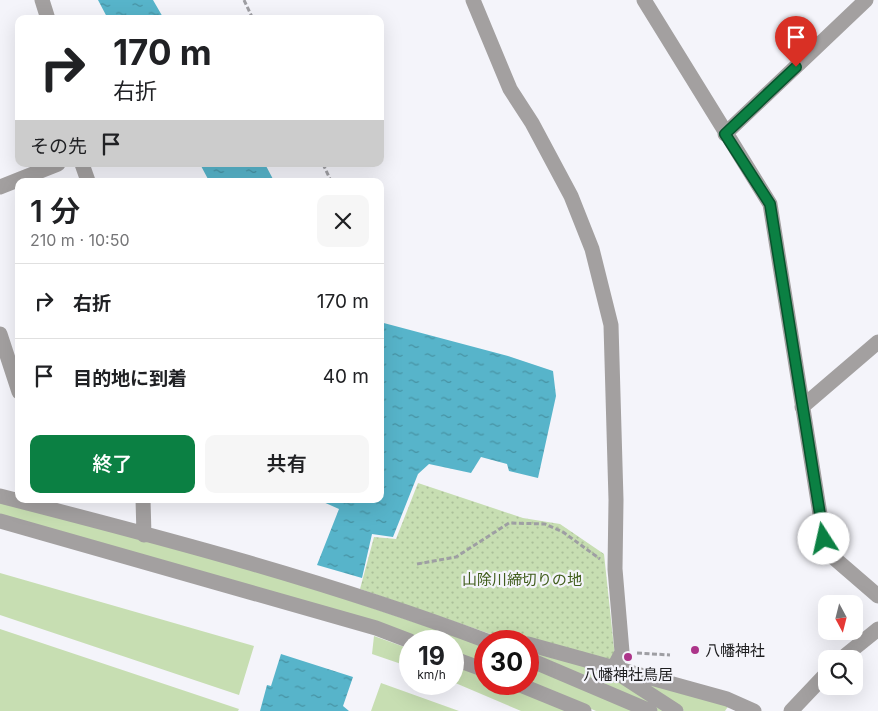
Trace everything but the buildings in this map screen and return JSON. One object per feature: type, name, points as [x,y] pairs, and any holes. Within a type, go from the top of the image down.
[{"type":"street","points":[[42,0],[47,15]]},
{"type":"street","points":[[473,0],[510,88],[572,196],[597,268],[611,325],[615,569],[622,652],[613,669]]},
{"type":"street","points":[[644,0],[725,134],[770,204],[824,539],[834,558],[878,596]]},
{"type":"street","points":[[725,134],[866,0]]},
{"type":"street","points":[[23,178],[50,167]]},
{"type":"street","points":[[0,187],[15,181]]},
{"type":"street","points":[[0,334],[15,380]]},
{"type":"street","points":[[802,407],[878,342]]},
{"type":"street","points":[[0,496],[15,500]]},
{"type":"street","points":[[26,503],[292,575],[407,611],[474,636]]},
{"type":"street","points":[[143,503],[144,535]]},
{"type":"street","points":[[0,521],[376,628],[399,637]]},
{"type":"street","points":[[852,650],[878,629]]},
{"type":"street","points":[[539,647],[727,699],[754,711]]},
{"type":"street","points":[[539,664],[650,711]]},
{"type":"street","points":[[613,669],[676,711]]},
{"type":"street","points":[[791,711],[818,682]]},
{"type":"street","points":[[539,693],[584,711]]},
{"type":"path","points":[[244,0],[251,15]]},
{"type":"path","points":[[417,564],[456,557],[475,547],[509,523],[546,524],[563,532],[615,569]]},
{"type":"path","points":[[622,652],[670,655]]},
{"type":"green space","name":"山除川締切りの地","points":[[418,483],[523,518],[560,524],[604,554],[615,657],[610,662],[539,644],[539,630],[479,630],[360,589],[374,537],[396,539]]},
{"type":"green space","points":[[0,500],[280,577],[437,630],[399,630],[399,632],[0,516]]},
{"type":"green space","points":[[0,573],[254,646],[239,695],[0,615]]},
{"type":"green space","points":[[0,629],[239,709],[238,711],[0,711]]},
{"type":"green space","points":[[374,636],[399,645],[399,663],[372,654]]},
{"type":"green space","points":[[464,639],[474,642],[474,661],[464,657]]},
{"type":"green space","points":[[539,653],[582,665],[639,691],[671,711],[658,711],[539,658]]},
{"type":"green space","points":[[539,667],[639,711],[596,711],[539,687]]},
{"type":"green space","points":[[464,668],[474,672],[474,691],[464,687]]},
{"type":"green space","points":[[643,680],[729,705],[725,711],[684,711],[642,683]]},
{"type":"green space","points":[[381,683],[399,689],[399,695],[414,695],[459,711],[371,711]]},
{"type":"green space","points":[[483,695],[532,695],[569,711],[521,711]]},
{"type":"water","points":[[98,0],[153,0],[162,15],[106,15]]},
{"type":"water","points":[[202,167],[267,167],[272,178],[207,178]]},
{"type":"water","points":[[384,323],[508,356],[553,371],[556,396],[538,478],[509,471],[507,464],[481,457],[471,473],[429,464],[418,474],[393,537],[372,534],[362,578],[317,565],[339,509],[326,503],[384,503]]},
{"type":"water","points":[[281,654],[353,677],[343,706],[349,711],[260,711],[267,685],[271,686]]},
{"type":"place","name":"八幡神社","points":[[695,650]]},
{"type":"place","name":"八幡神社鳥居","points":[[628,657]]},
{"type":"route","points":[[796,67],[725,134],[770,204],[779,246],[786,307],[824,539]]}]
